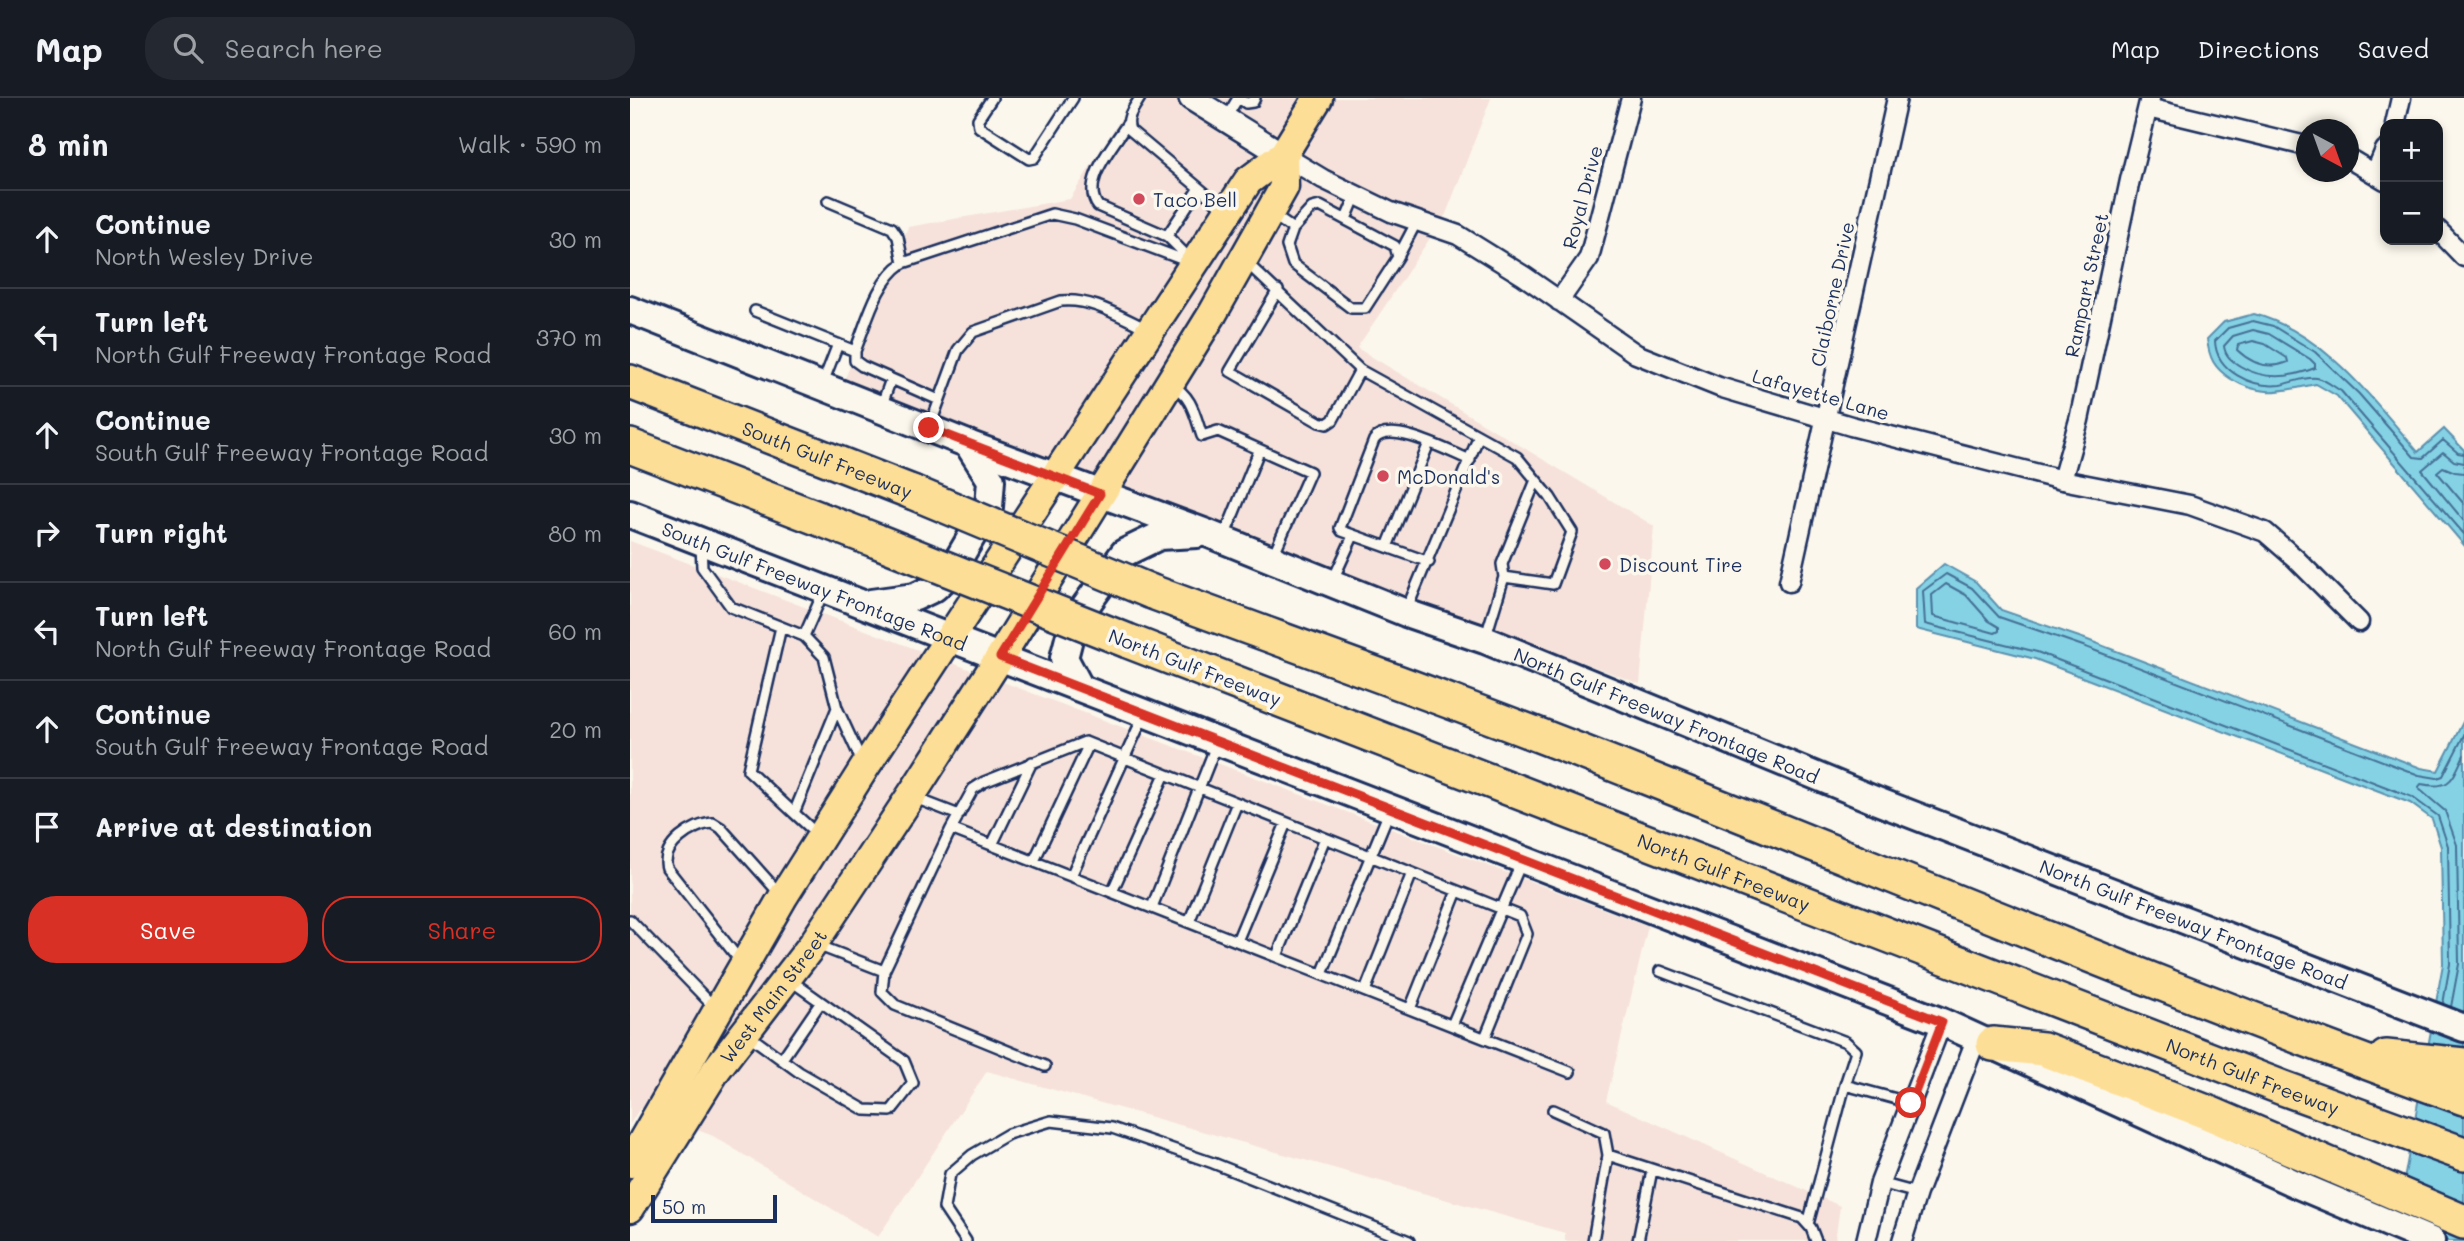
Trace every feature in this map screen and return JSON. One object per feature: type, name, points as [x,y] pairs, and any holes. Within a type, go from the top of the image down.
[{"type":"highway","name":"South Gulf Freeway","points":[[630,382],[912,492],[1152,592],[1645,776],[2340,1053]]},
{"type":"highway","name":"North Gulf Freeway","points":[[639,451],[2283,1088],[2464,1154]]},
{"type":"highway","points":[[1985,1041],[2043,1049],[2209,1113],[2464,1222]]},
{"type":"highway","points":[[2340,1053],[2464,1065]]},
{"type":"highway","points":[[2340,1053],[2464,1098]]},
{"type":"main road","points":[[1283,155],[1318,98]]},
{"type":"main road","name":"West Main Street","points":[[630,1208],[691,1108],[744,1032],[813,944],[1000,657],[1243,260],[1284,187],[1283,155]]},
{"type":"main road","name":"West Main Street","points":[[630,1163],[783,897],[865,767],[1248,181],[1283,155]]},
{"type":"main road","points":[[630,310],[968,444],[991,480],[989,507],[949,575],[915,597],[866,604]]},
{"type":"main road","name":"North Gulf Freeway Frontage Road","points":[[968,444],[1056,476],[1103,488],[1216,537],[1406,613],[1485,640],[1864,795],[2464,1028]]},
{"type":"main road","name":"South Gulf Freeway Frontage Road","points":[[630,514],[1079,686]]},
{"type":"main road","points":[[1216,537],[1159,536],[1124,553],[1073,623],[1064,658],[1079,686],[1942,1022],[2298,1185],[2431,1241]]},
{"type":"street","points":[[1191,98],[1283,155]]},
{"type":"street","name":"Royal Drive","points":[[1559,301],[1589,258],[1631,98]]},
{"type":"street","name":"Claiborne Drive","points":[[1789,582],[1897,98]]},
{"type":"street","points":[[2396,119],[2401,98]]},
{"type":"street","points":[[2149,103],[2296,143]]},
{"type":"street","name":"Rampart Street","points":[[2062,480],[2079,420],[2149,103]]},
{"type":"street","name":"Lafayette Lane","points":[[1283,155],[1391,212],[1458,235],[1636,354],[1719,387],[2062,480],[2190,505],[2265,532],[2359,622]]},
{"type":"street","points":[[2359,165],[2380,177]]},
{"type":"street","points":[[2443,235],[2464,257]]},
{"type":"street","points":[[1866,1241],[1880,1183],[1942,1022]]},
{"type":"street","points":[[1902,1241],[1917,1193],[1985,1041]]},
{"type":"lane","points":[[992,98],[978,120],[979,127],[1029,159],[1034,158],[1073,98]]},
{"type":"lane","points":[[1140,98],[1094,176],[1091,190],[1094,200],[1098,206],[1167,236],[1195,264]]},
{"type":"lane","points":[[1225,119],[1238,98],[1246,103],[1253,102],[1255,98]]},
{"type":"lane","points":[[1127,124],[1130,130],[1228,213]]},
{"type":"lane","points":[[1167,236],[1199,188]]},
{"type":"lane","points":[[1346,219],[1356,195]]},
{"type":"lane","points":[[828,201],[892,228],[898,237],[903,263]]},
{"type":"lane","points":[[1398,257],[1395,246],[1320,206],[1312,208],[1293,229],[1287,246],[1293,264],[1351,308],[1365,308],[1398,257],[1417,221]]},
{"type":"lane","points":[[1268,212],[1293,229]]},
{"type":"lane","points":[[939,400],[855,361],[855,351],[885,281],[894,269],[903,263],[1052,214],[1075,219],[1195,264]]},
{"type":"lane","points":[[1243,260],[1278,290],[1360,370],[1517,457],[1550,497],[1572,532],[1553,584],[1504,577]]},
{"type":"lane","points":[[1278,290],[1230,371],[1327,424],[1332,420],[1360,370]]},
{"type":"lane","points":[[929,428],[958,350],[973,332],[1060,300],[1088,302],[1152,331]]},
{"type":"lane","points":[[755,311],[855,351]]},
{"type":"lane","points":[[821,386],[838,344]]},
{"type":"lane","points":[[880,409],[891,379]]},
{"type":"lane","points":[[1168,384],[1182,391],[1190,400],[1202,436],[1218,431],[1310,472],[1271,559]]},
{"type":"lane","points":[[1429,562],[1353,536],[1340,528],[1378,435],[1386,431],[1403,433],[1470,460]]},
{"type":"lane","points":[[1406,613],[1479,436]]},
{"type":"lane","points":[[1387,547],[1429,443]]},
{"type":"lane","points":[[1216,537],[1259,451]]},
{"type":"lane","points":[[1485,640],[1504,577],[1502,564],[1536,480]]},
{"type":"lane","points":[[1332,583],[1353,536]]},
{"type":"lane","points":[[700,541],[702,567],[731,607],[804,636],[824,657],[837,708],[865,767]]},
{"type":"lane","points":[[804,636],[825,588]]},
{"type":"lane","points":[[781,627],[748,770],[821,837]]},
{"type":"lane","points":[[794,813],[837,708]]},
{"type":"lane","points":[[1071,876],[1145,712]]},
{"type":"lane","points":[[1152,907],[1217,741]]},
{"type":"lane","points":[[1045,1066],[895,1005],[882,992],[884,971],[951,828],[973,789],[1032,762],[1086,742],[1520,916],[1527,934],[1485,1038]]},
{"type":"lane","points":[[1034,861],[1089,744]]},
{"type":"lane","points":[[992,845],[1032,762]]},
{"type":"lane","points":[[1112,892],[1165,774]]},
{"type":"lane","points":[[914,790],[959,815]]},
{"type":"lane","points":[[1189,922],[1237,803]]},
{"type":"lane","points":[[1322,974],[1391,807]]},
{"type":"lane","points":[[1237,941],[1286,822]]},
{"type":"lane","points":[[745,965],[667,868],[664,859],[668,850],[694,828],[713,823],[722,828],[783,897]]},
{"type":"lane","points":[[951,828],[1570,1072]]},
{"type":"lane","points":[[1277,956],[1325,838]]},
{"type":"lane","points":[[1452,1026],[1522,858]]},
{"type":"lane","points":[[1365,991],[1412,873]]},
{"type":"lane","points":[[1410,1009],[1457,891]]},
{"type":"lane","points":[[630,920],[718,1011]]},
{"type":"lane","points":[[813,944],[884,971]]},
{"type":"lane","points":[[1660,971],[1846,1042],[1856,1051],[1808,1224]]},
{"type":"lane","points":[[744,1032],[799,1072],[865,1110],[891,1111],[914,1083],[904,1061],[786,977]]},
{"type":"lane","points":[[782,1059],[821,1002]]},
{"type":"lane","points":[[1845,1085],[1911,1103]]},
{"type":"lane","points":[[1553,1110],[1604,1133],[1608,1155],[1593,1239]]},
{"type":"lane","points":[[965,1241],[944,1208],[950,1174],[972,1155],[1008,1134],[1051,1121],[1112,1128],[1213,1163],[1409,1241]]},
{"type":"lane","points":[[1608,1155],[1802,1218],[1816,1241]]},
{"type":"lane","points":[[1638,1241],[1652,1170]]},
{"type":"lane","points":[[1880,1183],[1917,1193]]},
{"type":"shaded area","points":[[1134,98],[1491,98],[1446,214],[1357,348],[1654,526],[1640,684],[843,383],[908,227],[1070,199]]},
{"type":"shaded area","points":[[630,541],[1648,926],[1606,1101],[1840,1206],[1835,1241],[1565,1241],[1565,1233],[987,1071],[878,1237],[713,1136],[640,1108],[630,1124]]},
{"type":"water","points":[[2254,314],[2280,323],[2325,352],[2365,390],[2418,452],[2444,429],[2464,450],[2464,545],[2337,396],[2316,384],[2282,391],[2253,389],[2231,379],[2216,367],[2207,339],[2224,322]]},
{"type":"water","points":[[1944,564],[1976,582],[2001,610],[2085,639],[2421,768],[2438,771],[2464,720],[2464,1241],[2393,1241],[2443,964],[2441,847],[2432,819],[2410,803],[2035,659],[1916,629],[1916,588]]},
{"type":"place","name":"Taco Bell","points":[[1139,199]]},
{"type":"place","name":"McDonald's","points":[[1383,476]]},
{"type":"place","name":"Discount Tire","points":[[1605,564]]},
{"type":"route","points":[[929,428],[1100,494],[1000,657],[1942,1022],[1911,1103]]}]
